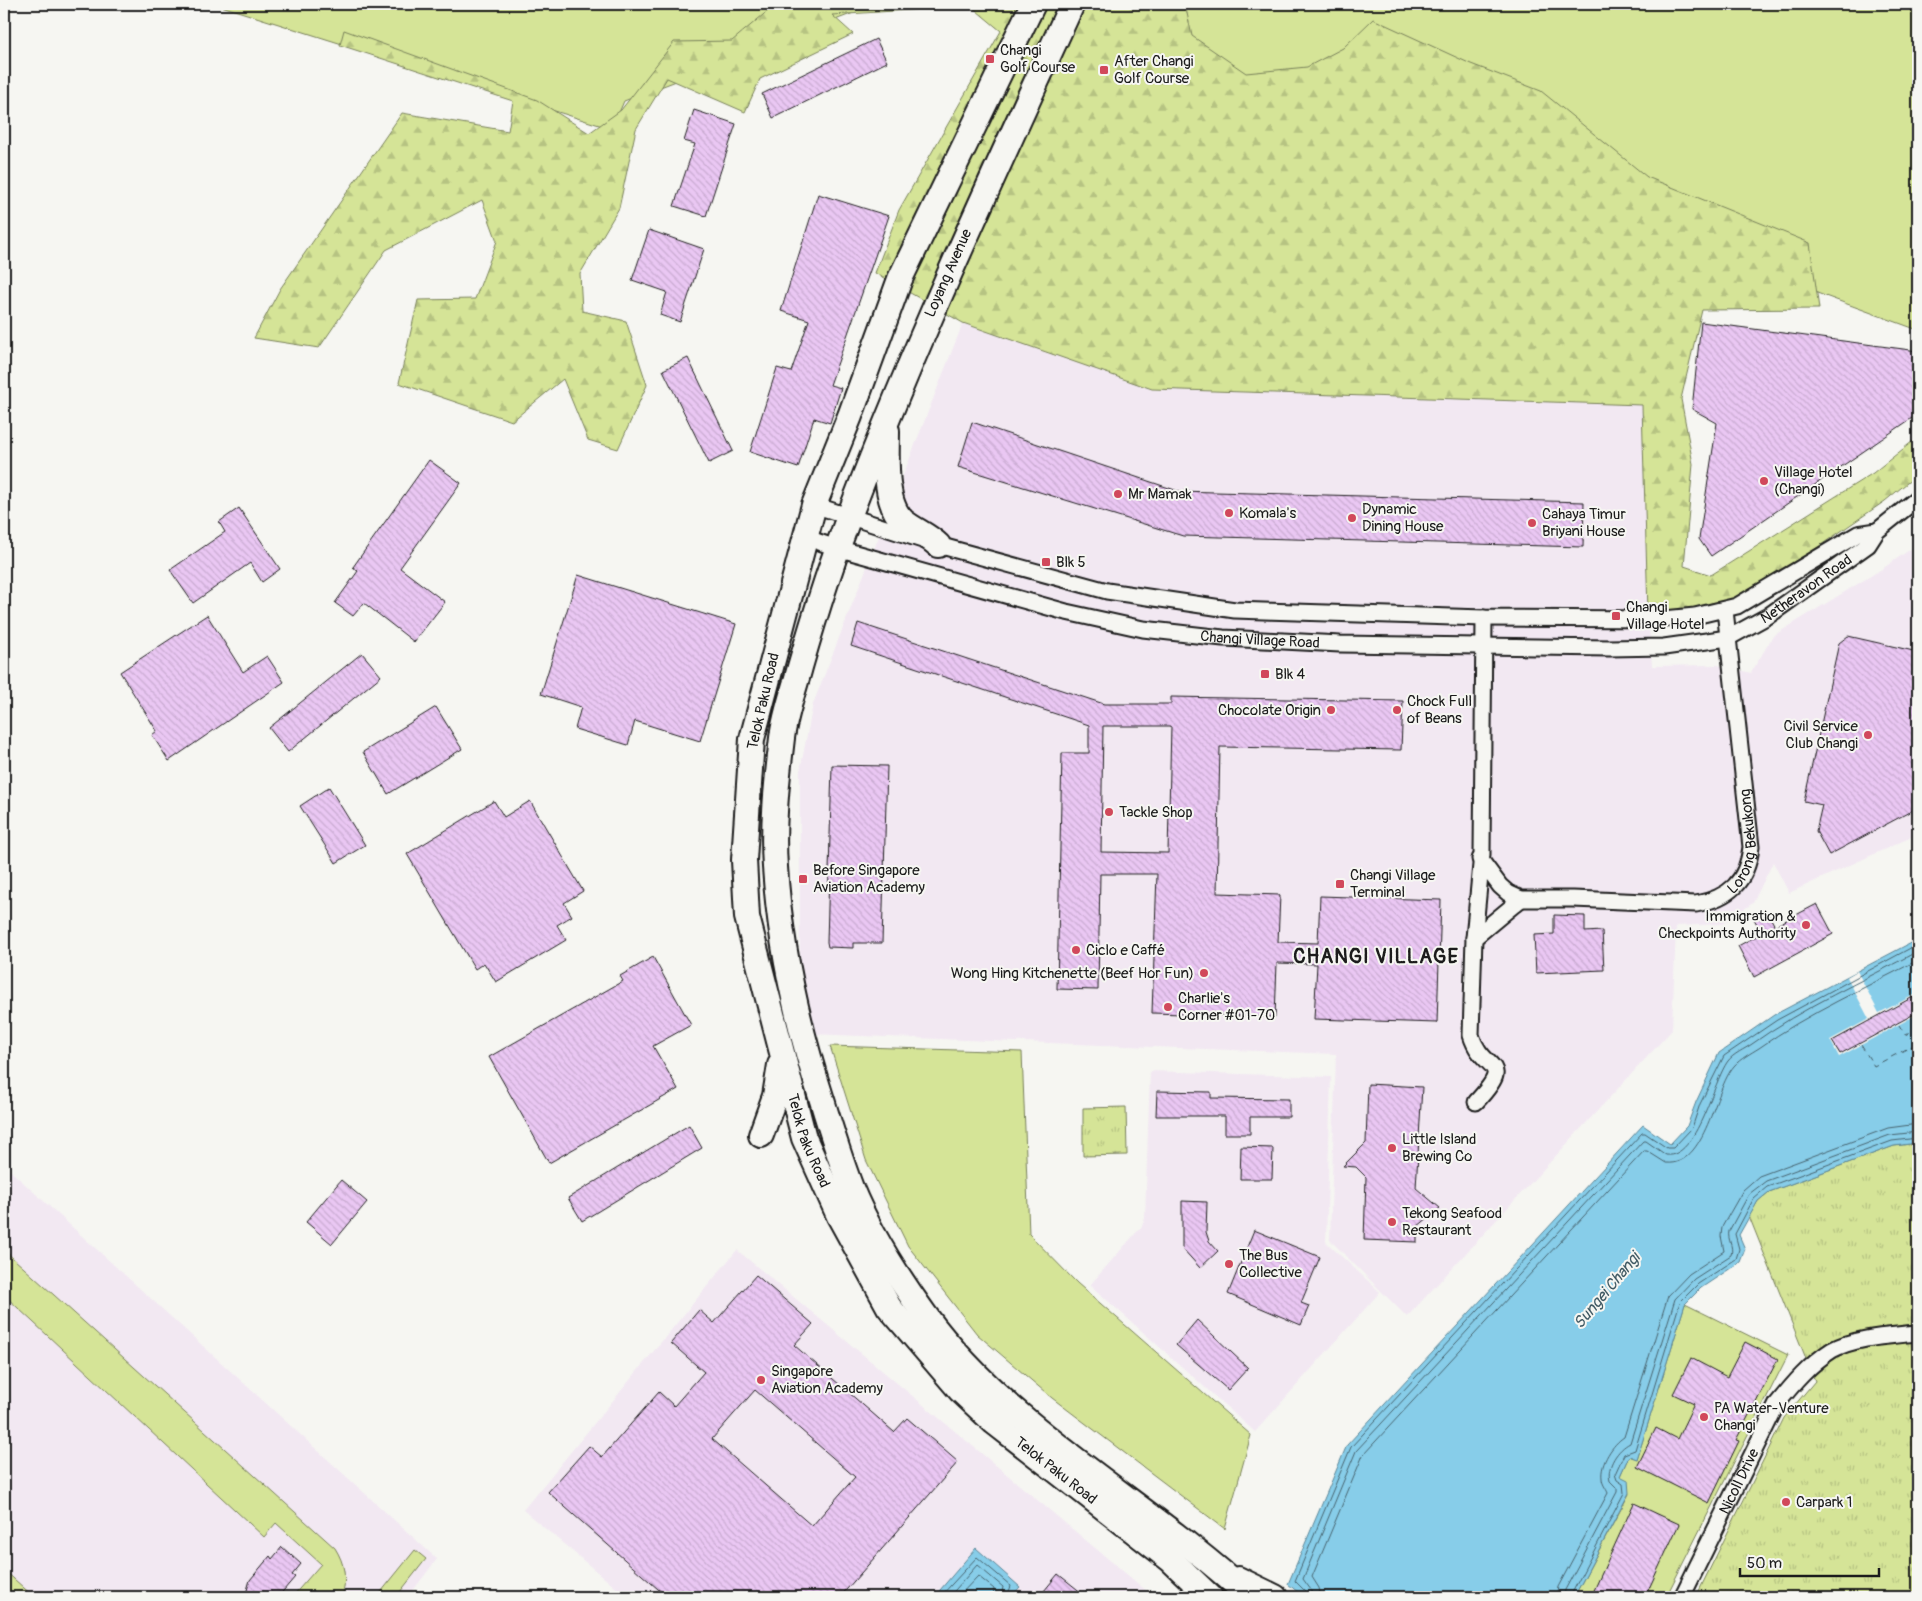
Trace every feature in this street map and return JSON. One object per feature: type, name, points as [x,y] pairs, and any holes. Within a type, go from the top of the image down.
[{"type":"main road","points":[[804,536],[900,279],[1033,4]]},
{"type":"main road","name":"Loyang Avenue","points":[[837,548],[887,414],[931,310],[1072,4]]},
{"type":"main road","points":[[887,414],[887,479],[892,500],[902,520],[938,545]]},
{"type":"main road","name":"Telok Paku Road","points":[[804,536],[752,739],[744,860],[747,917],[804,1138],[839,1216],[889,1307],[960,1390],[994,1422],[1171,1560],[1210,1597]]},
{"type":"main road","name":"Telok Paku Road","points":[[837,548],[804,651],[784,726],[775,827],[774,865],[787,963],[808,1057],[853,1192],[883,1250],[926,1316],[977,1376],[1024,1420],[1223,1572],[1250,1597]]},
{"type":"main road","points":[[761,1135],[775,1096],[782,1058]]},
{"type":"main road","points":[[1223,1572],[1275,1597]]},
{"type":"street","name":"Netheravon Road","points":[[1728,638],[1757,623],[1798,596],[1868,545],[1878,531],[1918,498]]},
{"type":"street","name":"Changi Village Road","points":[[814,505],[938,545],[1107,591],[1177,603],[1256,611],[1484,618],[1664,619],[1725,610]]},
{"type":"street","name":"Netheravon Road","points":[[1725,610],[1737,606],[1858,534],[1878,531]]},
{"type":"street","name":"Changi Village Road","points":[[804,536],[837,548],[1066,612],[1143,629],[1223,638],[1483,647],[1664,648],[1728,638]]},
{"type":"street","name":"Lorong Bekukong","points":[[1522,899],[1579,899],[1696,904],[1714,900],[1730,892],[1749,863],[1751,847],[1725,610]]},
{"type":"street","points":[[1476,1102],[1491,1085],[1496,1074],[1496,1069],[1476,1048],[1471,1035],[1474,938],[1480,859],[1484,725],[1484,618]]},
{"type":"street","points":[[1474,938],[1522,899],[1500,886],[1480,859]]},
{"type":"street","name":"Nicoll Drive","points":[[1682,1597],[1777,1404],[1799,1378],[1807,1369],[1834,1349],[1873,1339],[1916,1333]]},
{"type":"shaded area","name":"CHANGI VILLAGE","points":[[963,323],[1152,389],[1642,405],[1648,613],[1652,666],[1717,665],[1751,673],[1773,636],[1882,569],[1918,544],[1918,834],[1789,893],[1773,862],[1753,903],[1722,924],[1676,926],[1672,1030],[1407,1317],[1330,1240],[1336,1054],[810,1034],[800,975],[800,771],[813,704]]},
{"type":"shaded area","name":"The Bus Collective","points":[[1150,1071],[1331,1077],[1326,1242],[1380,1292],[1255,1432],[1090,1285],[1142,1226],[1145,1218]]},
{"type":"shaded area","points":[[4,1165],[437,1559],[408,1597],[4,1597]]},
{"type":"shaded area","name":"Singapore Aviation Academy","points":[[737,1250],[1154,1597],[627,1597],[523,1510]]},
{"type":"green space","points":[[215,4],[877,4],[624,101],[612,129]]},
{"type":"green space","points":[[776,4],[1185,4],[1192,36],[1246,73],[1307,67],[1343,48],[1373,19],[1471,64],[1541,91],[1647,177],[1810,243],[1819,309],[1702,310],[1681,399],[1693,464],[1684,566],[1711,575],[1873,473],[1918,437],[1918,474],[1885,501],[1748,595],[1714,610],[1648,613],[1642,405],[1152,389],[963,323],[875,273],[899,210],[1001,31],[971,6],[832,15],[853,34],[760,79],[745,112],[667,78],[636,129],[619,208],[580,274],[582,311],[626,321],[647,385],[618,449],[588,440],[563,379],[512,421],[399,383],[418,300],[475,299],[497,241],[482,200],[386,250],[319,348],[254,338],[280,289],[402,113],[508,131],[513,101],[340,45],[344,30],[537,100],[589,133],[621,110],[674,42],[732,41]]},
{"type":"green space","points":[[1028,4],[1918,4],[1918,330]]},
{"type":"green space","points":[[830,1046],[1022,1052],[1029,1234],[1077,1283],[1251,1435],[1225,1529],[1052,1398],[977,1334],[908,1246],[866,1160]]},
{"type":"green space","points":[[1126,1107],[1127,1155],[1083,1156],[1083,1108]]},
{"type":"green space","points":[[1918,1143],[1918,1597],[1696,1597],[1784,1418],[1815,1381],[1749,1216],[1758,1201],[1769,1192],[1894,1146]]},
{"type":"green space","points":[[4,1250],[335,1548],[344,1572],[342,1597],[292,1597],[321,1564],[276,1523],[264,1537],[4,1295]]},
{"type":"green space","name":"PA Water-Venture Changi","points":[[1685,1304],[1788,1355],[1666,1597],[1574,1597],[1629,1494],[1620,1476],[1629,1456],[1637,1459]]},
{"type":"green space","points":[[415,1550],[426,1559],[396,1597],[377,1597]]},
{"type":"green space","points":[[4,1570],[34,1597],[4,1597]]},
{"type":"water","name":"Sungei Changi","points":[[1918,939],[1918,1143],[1894,1146],[1769,1192],[1758,1201],[1739,1235],[1745,1249],[1740,1262],[1701,1288],[1685,1304],[1637,1459],[1629,1456],[1620,1476],[1628,1480],[1629,1493],[1574,1597],[1304,1597],[1288,1584],[1347,1445],[1643,1125],[1670,1144],[1687,1126],[1719,1053],[1774,1015]]},
{"type":"water","points":[[976,1548],[1020,1587],[1011,1597],[934,1597]]},
{"type":"pier","points":[[1857,971],[1879,1013],[1914,995],[1918,1004],[1918,1014],[1839,1057],[1830,1040],[1869,1019],[1847,977]]},
{"type":"building","points":[[876,39],[887,62],[773,118],[762,94]]},
{"type":"building","points":[[694,110],[736,124],[706,216],[674,206],[695,144],[684,141]]},
{"type":"building","points":[[818,194],[889,216],[830,385],[841,388],[830,423],[814,418],[798,468],[750,452],[777,368],[791,372],[809,320],[781,311]]},
{"type":"building","points":[[649,230],[704,249],[680,322],[660,315],[667,292],[632,280]]},
{"type":"building","name":"Village Hotel (Changi)","points":[[1701,322],[1918,351],[1918,414],[1711,556],[1699,539],[1717,423],[1692,409]]},
{"type":"building","points":[[688,358],[733,451],[709,463],[663,370]]},
{"type":"building","points":[[972,422],[1178,491],[1584,502],[1583,547],[1183,536],[958,467]]},
{"type":"building","points":[[429,460],[461,483],[400,568],[445,602],[414,642],[364,603],[353,616],[335,603],[358,571],[353,567]]},
{"type":"building","points":[[239,508],[280,569],[262,582],[250,563],[193,603],[170,570],[225,532],[219,522]]},
{"type":"building","points":[[578,575],[736,624],[700,741],[635,721],[628,745],[575,729],[581,707],[541,694]]},
{"type":"building","points":[[207,615],[243,672],[267,656],[284,682],[169,761],[152,735],[157,731],[120,672]]},
{"type":"building","points":[[858,623],[1104,704],[1171,704],[1171,697],[1403,701],[1401,750],[1220,747],[1217,893],[1280,895],[1278,942],[1318,943],[1320,896],[1441,900],[1437,1023],[1314,1019],[1317,964],[1277,963],[1275,1017],[1152,1013],[1157,874],[1100,874],[1098,990],[1057,989],[1062,753],[1089,753],[1089,725],[851,646]],"holes":[[[1103,726],[1171,726],[1168,853],[1101,852]]]},
{"type":"building","name":"Civil Service Club Changi","points":[[1848,636],[1918,652],[1918,794],[1915,809],[1829,855],[1816,831],[1822,805],[1804,801],[1839,643]]},
{"type":"building","points":[[362,653],[381,676],[288,752],[269,728]]},
{"type":"building","points":[[436,707],[462,749],[388,794],[363,752]]},
{"type":"building","points":[[832,765],[887,766],[882,943],[853,943],[853,948],[828,947]]},
{"type":"building","points":[[329,787],[365,845],[336,863],[300,806]]},
{"type":"building","points":[[494,801],[504,817],[530,801],[583,891],[564,903],[572,916],[557,925],[566,940],[496,982],[484,963],[475,969],[407,854]]},
{"type":"building","points":[[1817,904],[1833,934],[1754,977],[1738,946],[1762,933],[1754,919],[1767,912],[1775,926]]},
{"type":"building","points":[[1554,915],[1585,916],[1585,932],[1602,931],[1604,970],[1536,973],[1534,935],[1554,934]]},
{"type":"building","points":[[653,957],[691,1025],[653,1046],[678,1089],[549,1163],[489,1057],[623,981],[620,976]]},
{"type":"building","points":[[1913,997],[1918,1006],[1918,1012],[1840,1054],[1832,1041]]},
{"type":"building","points":[[1368,1084],[1422,1087],[1416,1188],[1440,1208],[1417,1227],[1417,1242],[1364,1240],[1366,1177],[1356,1167],[1343,1166],[1366,1143]]},
{"type":"building","points":[[1157,1091],[1211,1092],[1211,1098],[1289,1099],[1289,1117],[1250,1117],[1250,1134],[1225,1134],[1225,1116],[1156,1116]]},
{"type":"building","points":[[689,1125],[702,1148],[582,1221],[568,1198]]},
{"type":"building","points":[[1241,1147],[1273,1148],[1272,1179],[1240,1179]]},
{"type":"building","points":[[341,1180],[367,1202],[332,1244],[306,1222]]},
{"type":"building","points":[[1182,1201],[1207,1202],[1206,1232],[1209,1241],[1218,1251],[1200,1268],[1182,1248]]},
{"type":"building","points":[[1254,1230],[1320,1257],[1301,1303],[1309,1306],[1301,1325],[1228,1294]]},
{"type":"building","points":[[756,1275],[813,1324],[794,1345],[894,1432],[907,1418],[958,1462],[840,1597],[667,1597],[548,1492],[589,1446],[602,1457],[659,1392],[674,1406],[704,1372],[671,1343],[699,1310],[714,1323]],"holes":[[[755,1390],[855,1477],[812,1526],[712,1439]]]},
{"type":"building","points":[[1197,1320],[1248,1368],[1228,1390],[1176,1345]]},
{"type":"building","points":[[1745,1342],[1778,1359],[1736,1440],[1739,1441],[1709,1503],[1637,1467],[1656,1428],[1677,1439],[1694,1404],[1673,1394],[1691,1358],[1727,1377]]},
{"type":"building","points":[[1634,1503],[1679,1524],[1645,1597],[1591,1597]]},
{"type":"building","points":[[282,1547],[301,1564],[292,1575],[295,1577],[278,1597],[245,1597],[250,1580],[270,1556],[272,1559]]},
{"type":"building","points":[[1058,1574],[1087,1597],[1039,1597]]},
{"type":"ferry route","points":[[1899,1025],[1905,1035],[1918,1028]]},
{"type":"ferry route","points":[[1861,1045],[1874,1066],[1918,1043]]},
{"type":"place","name":"Changi Golf Course","points":[[990,59]]},
{"type":"place","name":"After Changi Golf Course","points":[[1104,70]]},
{"type":"place","name":"Village Hotel (Changi)","points":[[1764,481]]},
{"type":"place","name":"Mr Mamak","points":[[1118,494]]},
{"type":"place","name":"Komala's","points":[[1229,513]]},
{"type":"place","name":"Dynamic Dining House","points":[[1352,518]]},
{"type":"place","name":"Cahaya Timur Briyani House","points":[[1532,523]]},
{"type":"place","name":"Blk 5","points":[[1046,562]]},
{"type":"place","name":"Changi Village Hotel","points":[[1616,616]]},
{"type":"place","name":"Blk 4","points":[[1265,674]]},
{"type":"place","name":"Chocolate Origin","points":[[1331,710]]},
{"type":"place","name":"Chock Full of Beans","points":[[1397,710]]},
{"type":"place","name":"Civil Service Club Changi","points":[[1868,735]]},
{"type":"place","name":"Tackle Shop","points":[[1109,812]]},
{"type":"place","name":"Before Singapore Aviation Academy","points":[[803,879]]},
{"type":"place","name":"Changi Village Terminal","points":[[1340,884]]},
{"type":"place","name":"Immigration & Checkpoints Authority","points":[[1806,925]]},
{"type":"place","name":"Ciclo e Caffé","points":[[1076,950]]},
{"type":"place","name":"Wong Hing Kitchenette (Beef Hor Fun)","points":[[1204,973]]},
{"type":"place","name":"Charlie's Corner #01-70","points":[[1168,1007]]},
{"type":"place","name":"Little Island Brewing Co","points":[[1392,1148]]},
{"type":"place","name":"Tekong Seafood Restaurant","points":[[1392,1222]]},
{"type":"place","name":"The Bus Collective","points":[[1229,1264]]},
{"type":"place","name":"Singapore Aviation Academy","points":[[761,1380]]},
{"type":"place","name":"PA Water-Venture Changi","points":[[1704,1417]]},
{"type":"place","name":"Carpark 1","points":[[1786,1502]]},
{"type":"district","name":"CHANGI VILLAGE","points":[[1376,956]]}]
